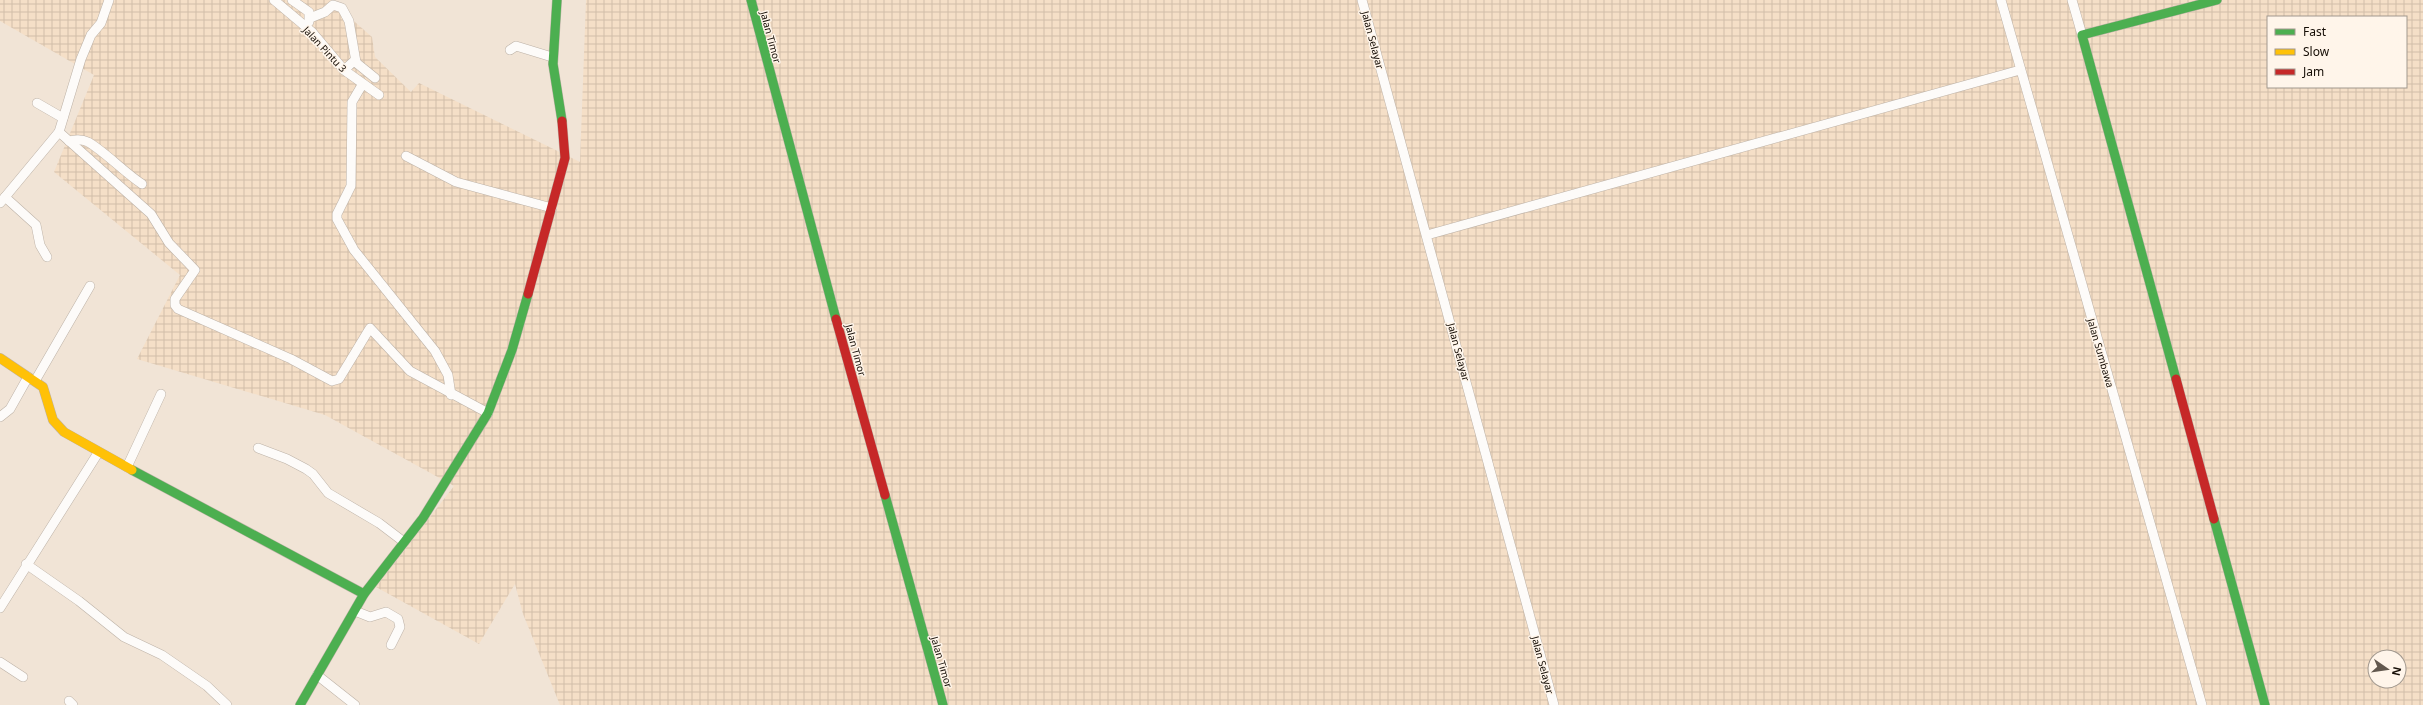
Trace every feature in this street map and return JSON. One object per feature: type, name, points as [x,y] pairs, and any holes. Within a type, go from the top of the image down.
[{"type":"street","points":[[47,257],[40,245],[36,225],[2,200],[59,132],[81,59],[91,35],[101,23],[109,0]]},
{"type":"street","name":"Jalan Pintu 3","points":[[276,0],[308,22],[344,70],[362,85],[379,95]]},
{"type":"street","points":[[292,0],[309,12],[308,22]]},
{"type":"street","points":[[300,705],[364,594],[423,518],[473,440],[488,413],[512,350],[565,158],[566,138],[555,87],[552,57],[557,0]]},
{"type":"street","name":"Jalan Timor","points":[[750,0],[796,175],[942,705]]},
{"type":"street","name":"Jalan Selayar","points":[[1362,0],[1554,705]]},
{"type":"street","name":"Jalan Sumbawa","points":[[2000,0],[2059,200],[2202,705]]},
{"type":"street","points":[[2072,0],[2265,705]]},
{"type":"street","points":[[2082,35],[2217,0]]},
{"type":"street","points":[[308,22],[325,12],[333,5],[342,8],[350,21],[356,62],[375,78]]},
{"type":"street","points":[[510,50],[516,46],[552,57]]},
{"type":"street","points":[[344,70],[352,61],[356,62]]},
{"type":"street","points":[[1427,236],[2020,70]]},
{"type":"street","points":[[362,85],[352,102],[350,186],[337,214],[337,219],[348,242],[361,260],[374,277],[386,287],[435,351],[448,375],[451,395]]},
{"type":"street","points":[[37,103],[63,118]]},
{"type":"street","points":[[59,132],[151,214],[169,243],[195,270],[175,299],[175,305],[178,309],[270,349],[332,381],[339,379],[370,328],[410,371],[451,395],[488,413]]},
{"type":"street","points":[[69,141],[79,139],[87,142],[123,172],[142,184]]},
{"type":"street","points":[[406,156],[456,182],[552,208]]},
{"type":"street","points":[[0,417],[10,409],[31,379],[90,286]]},
{"type":"street","points":[[0,358],[43,387],[53,420],[64,432],[98,453],[127,467],[364,594]]},
{"type":"street","points":[[127,467],[161,394]]},
{"type":"street","points":[[258,448],[287,459],[306,469],[313,474],[328,493],[379,523],[404,542]]},
{"type":"street","points":[[0,607],[98,453]]},
{"type":"street","points":[[26,564],[79,601],[124,637],[162,655],[207,686],[227,705]]},
{"type":"street","points":[[355,611],[370,617],[386,612],[398,619],[400,628],[391,645]]},
{"type":"street","points":[[0,662],[23,677]]},
{"type":"street","points":[[317,675],[355,705]]},
{"type":"shaded area","points":[[0,0],[330,0],[372,37],[375,57],[411,92],[419,83],[580,162],[586,0],[2423,0],[2423,705],[560,705],[523,614],[515,584],[479,644],[376,587],[454,486],[325,415],[137,359],[180,275],[54,172],[94,75],[0,21]]},
{"type":"traffic: fast","points":[[557,0],[553,64],[562,121]]},
{"type":"traffic: fast","points":[[751,0],[836,319]]},
{"type":"traffic: fast","points":[[2176,379],[2082,35],[2217,0]]},
{"type":"traffic: fast","points":[[300,705],[364,594],[423,518],[488,413],[512,350],[528,294]]},
{"type":"traffic: fast","points":[[132,470],[364,594]]},
{"type":"traffic: fast","points":[[885,495],[943,705]]},
{"type":"traffic: fast","points":[[2214,519],[2265,705]]},
{"type":"traffic: slow","points":[[0,358],[43,387],[53,420],[64,432],[132,470]]},
{"type":"traffic: jam","points":[[528,294],[565,158],[562,121]]},
{"type":"traffic: jam","points":[[836,319],[885,495]]},
{"type":"traffic: jam","points":[[2176,379],[2214,519]]}]
